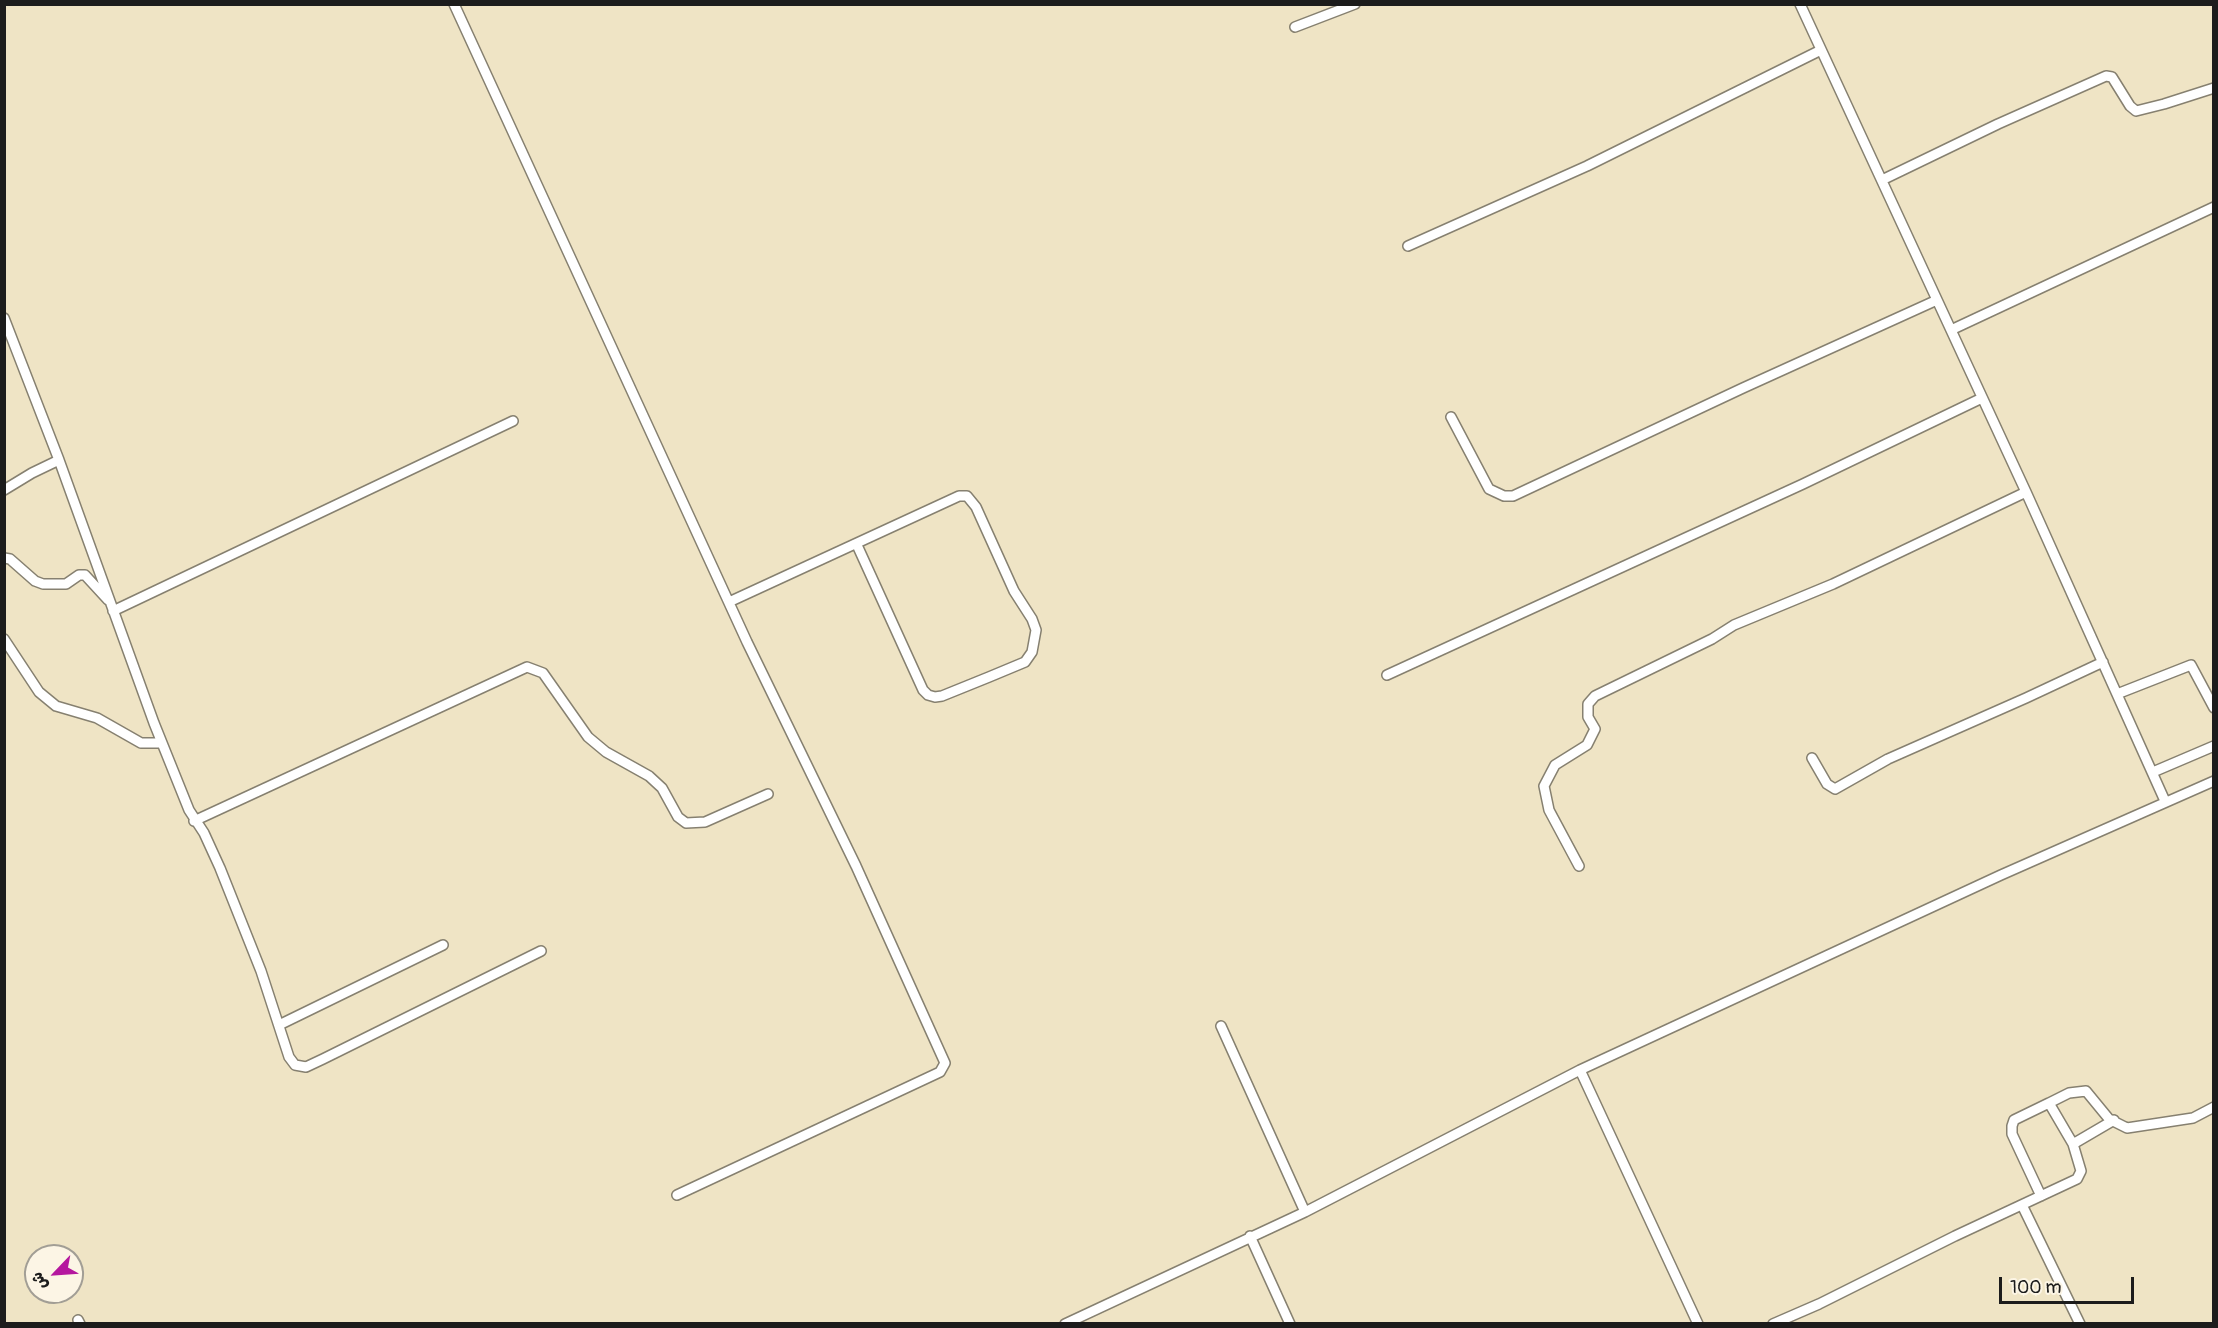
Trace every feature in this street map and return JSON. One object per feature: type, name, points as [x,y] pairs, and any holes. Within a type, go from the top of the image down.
[{"type":"street","points":[[454,4],[729,602],[856,866],[945,1063],[940,1072],[676,1195]]},
{"type":"street","points":[[1295,27],[1355,4]]},
{"type":"street","points":[[1800,4],[2026,492],[2165,801]]},
{"type":"street","points":[[1408,246],[1587,166],[1821,50]]},
{"type":"street","points":[[1882,180],[1998,124],[2106,76],[2112,76],[2130,106],[2136,111],[2214,88]]},
{"type":"street","points":[[1951,330],[2214,207]]},
{"type":"street","points":[[1451,417],[1489,489],[1504,496],[1513,496],[1937,300]]},
{"type":"street","points":[[4,318],[59,460],[162,743],[194,821],[204,833],[220,868],[261,971],[289,1057],[295,1065],[306,1067],[541,951]]},
{"type":"street","points":[[1387,675],[1803,484],[1982,398]]},
{"type":"street","points":[[113,612],[513,421]]},
{"type":"street","points":[[4,490],[59,460]]},
{"type":"street","points":[[1579,866],[1549,810],[1544,786],[1555,765],[1587,746],[1595,729],[1588,717],[1588,704],[1595,696],[1712,639],[1734,625],[1833,584],[2026,492]]},
{"type":"street","points":[[729,602],[959,496],[967,496],[976,507],[1014,591],[1032,619],[1036,630],[1032,652],[1025,662],[989,677],[942,696],[928,695],[923,690],[857,544]]},
{"type":"street","points":[[4,558],[10,559],[35,581],[43,584],[66,584],[84,575],[109,601]]},
{"type":"street","points":[[4,639],[39,692],[56,706],[98,718],[141,742],[162,743]]},
{"type":"street","points":[[1812,758],[1827,784],[1835,789],[1897,754],[2103,662]]},
{"type":"street","points":[[2117,693],[2191,665],[2214,708]]},
{"type":"street","points":[[194,821],[527,667],[543,672],[588,737],[606,752],[649,776],[662,788],[678,817],[686,823],[705,822],[768,794]]},
{"type":"street","points":[[2153,772],[2214,746]]},
{"type":"street","points":[[1065,1323],[1305,1212],[1580,1070],[2165,801],[2214,781]]},
{"type":"street","points":[[279,1025],[443,945]]},
{"type":"street","points":[[1221,1026],[1305,1212]]},
{"type":"street","points":[[1580,1070],[1698,1323]]},
{"type":"street","points":[[2041,1196],[2012,1134],[2014,1120],[2069,1093],[2086,1091],[2109,1119],[2127,1128],[2193,1118],[2214,1107]]},
{"type":"street","points":[[1773,1323],[1819,1304],[2077,1179],[2081,1171],[2073,1144],[2049,1103]]},
{"type":"street","points":[[2073,1144],[2114,1120]]},
{"type":"street","points":[[2022,1205],[2080,1323]]},
{"type":"street","points":[[1250,1236],[1290,1323]]}]
